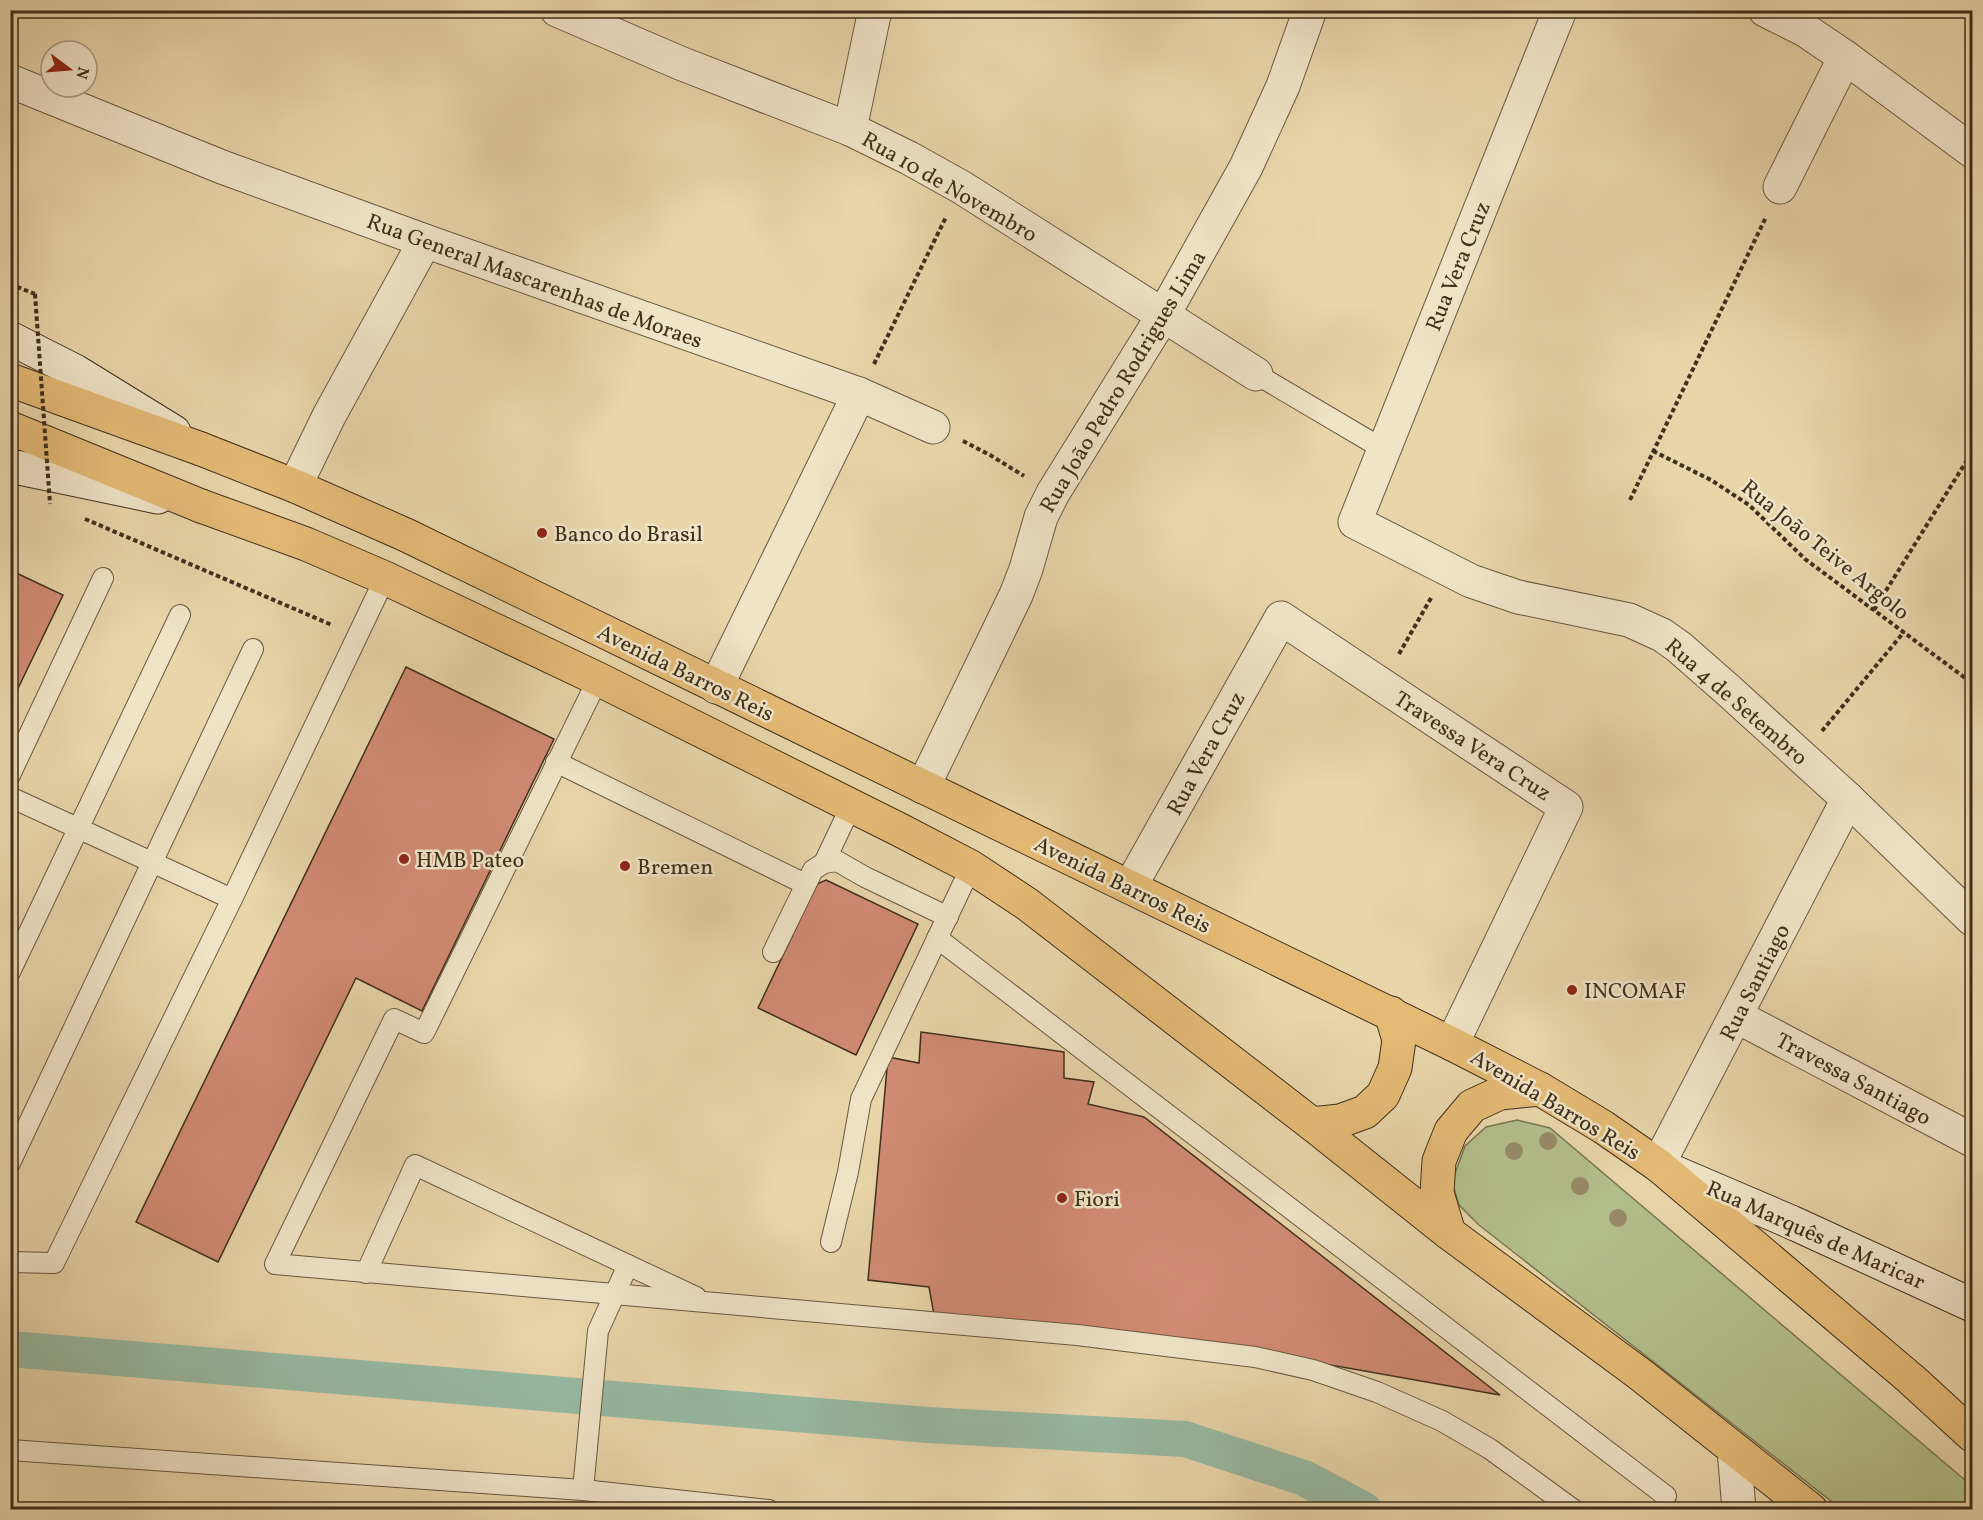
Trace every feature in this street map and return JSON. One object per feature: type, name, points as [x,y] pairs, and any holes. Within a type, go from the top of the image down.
[{"type":"main road","name":"Avenida Barros Reis","points":[[10,380],[201,449],[295,486],[406,535],[1390,1013],[1540,1089],[1603,1127],[1658,1165],[1902,1371],[1972,1435]]},
{"type":"main road","name":"Avenida Barros Reis","points":[[10,428],[201,506],[306,544],[385,578],[598,679],[971,867],[1027,904],[1449,1233],[1641,1375],[1811,1509]]},
{"type":"main road","points":[[1312,1124],[1340,1121],[1365,1112],[1383,1095],[1395,1068],[1399,1040],[1390,1013]]},
{"type":"main road","points":[[1449,1233],[1437,1193],[1439,1161],[1451,1131],[1472,1106],[1500,1093],[1540,1089]]},
{"type":"street","name":"Rua 10 de Novembro","points":[[557,10],[680,63],[850,129],[909,158],[961,187],[1256,374]]},
{"type":"street","points":[[850,129],[875,10]]},
{"type":"street","name":"Rua João Pedro Rodrigues Lima","points":[[923,787],[1011,606],[1026,569],[1041,517],[1053,493],[1164,314],[1246,167],[1283,86],[1310,10]]},
{"type":"street","name":"Rua Vera Cruz","points":[[1355,522],[1560,10]]},
{"type":"street","points":[[1765,10],[1805,30],[1845,57],[1972,151]]},
{"type":"street","points":[[1780,187],[1845,57]]},
{"type":"street","name":"Rua General Mascarenhas de Moraes","points":[[10,81],[222,167],[424,241],[859,394],[933,427]]},
{"type":"street","points":[[295,486],[329,416],[424,241]]},
{"type":"street","name":"Avenida Barros Reis","points":[[10,338],[75,371],[201,449]]},
{"type":"street","points":[[716,687],[859,394]]},
{"type":"street","name":"Avenida Barros Reis","points":[[10,466],[201,506]]},
{"type":"street","name":"Rua 4 de Setembro","points":[[1355,522],[1471,581],[1518,597],[1629,620],[1653,630],[1679,647],[1801,756],[1972,919]]},
{"type":"street","name":"Rua Vera Cruz","points":[[1130,887],[1281,618]]},
{"type":"street","name":"Travessa Vera Cruz","points":[[1281,618],[1566,807],[1452,1044]]},
{"type":"street","name":"Rua Santiago","points":[[1658,1165],[1848,800]]},
{"type":"street","name":"Travessa Santiago","points":[[1736,1016],[1972,1140]]},
{"type":"street","name":"Rua Marquês de Maricar","points":[[1658,1165],[1791,1222],[1972,1305]]},
{"type":"street","points":[[1734,1449],[1739,1509]]},
{"type":"lane","points":[[1256,374],[1383,449]]},
{"type":"lane","points":[[10,775],[104,578]]},
{"type":"lane","points":[[10,1262],[54,1263],[232,900],[385,578]]},
{"type":"lane","points":[[10,972],[180,615]]},
{"type":"lane","points":[[10,1163],[253,649]]},
{"type":"lane","points":[[598,679],[424,1033],[394,1019],[275,1264],[1077,1335],[1255,1357],[1313,1370],[1377,1392],[1442,1421],[1490,1449],[1574,1509]]},
{"type":"lane","points":[[556,762],[805,884]]},
{"type":"lane","points":[[10,797],[232,900]]},
{"type":"lane","points":[[824,863],[851,806]]},
{"type":"lane","points":[[773,952],[813,870],[824,863],[837,861],[948,917]]},
{"type":"lane","points":[[831,1242],[848,1172],[861,1099],[971,867]]},
{"type":"lane","points":[[937,938],[1666,1496]]},
{"type":"lane","points":[[366,1273],[415,1165],[706,1302]]},
{"type":"lane","points":[[583,1490],[598,1331],[628,1265]]},
{"type":"lane","points":[[10,1449],[583,1490],[769,1509]]},
{"type":"path","points":[[859,394],[961,187]]},
{"type":"path","points":[[1630,500],[1780,187]]},
{"type":"path","points":[[10,284],[35,294],[50,504],[61,508]]},
{"type":"path","points":[[933,427],[990,455],[1053,493]]},
{"type":"path","name":"Rua João Teive Argolo","points":[[1653,451],[1711,480],[1749,505],[1805,559],[1972,683]]},
{"type":"path","points":[[1874,610],[1969,457]]},
{"type":"path","points":[[82,518],[317,619]]},
{"type":"path","points":[[1382,685],[1447,569]]},
{"type":"path","points":[[1801,756],[1904,632]]},
{"type":"green space","points":[[1517,1120],[1550,1128],[1972,1486],[1972,1509],[1841,1509],[1479,1225],[1459,1205],[1452,1182],[1465,1146],[1486,1127]]},
{"type":"building","points":[[10,570],[63,595],[10,705]]},
{"type":"building","name":"HMB Pateo","points":[[406,667],[554,739],[422,1011],[356,978],[218,1262],[136,1222]]},
{"type":"building","points":[[826,880],[918,924],[856,1055],[758,1008],[817,884]]},
{"type":"building","name":"Fiori","points":[[921,1032],[1064,1052],[1064,1078],[1094,1082],[1088,1104],[1144,1117],[1500,1395],[1212,1344],[935,1320],[929,1287],[868,1280],[888,1057],[919,1063]]},
{"type":"waterway","points":[[10,1349],[928,1425],[1185,1439],[1304,1478],[1364,1510]]},
{"type":"place","name":"Banco do Brasil","points":[[542,533]]},
{"type":"place","name":"HMB Pateo","points":[[404,859]]},
{"type":"place","name":"Bremen","points":[[625,866]]},
{"type":"place","name":"INCOMAF","points":[[1572,990]]},
{"type":"place","name":"Fiori","points":[[1062,1198]]}]
